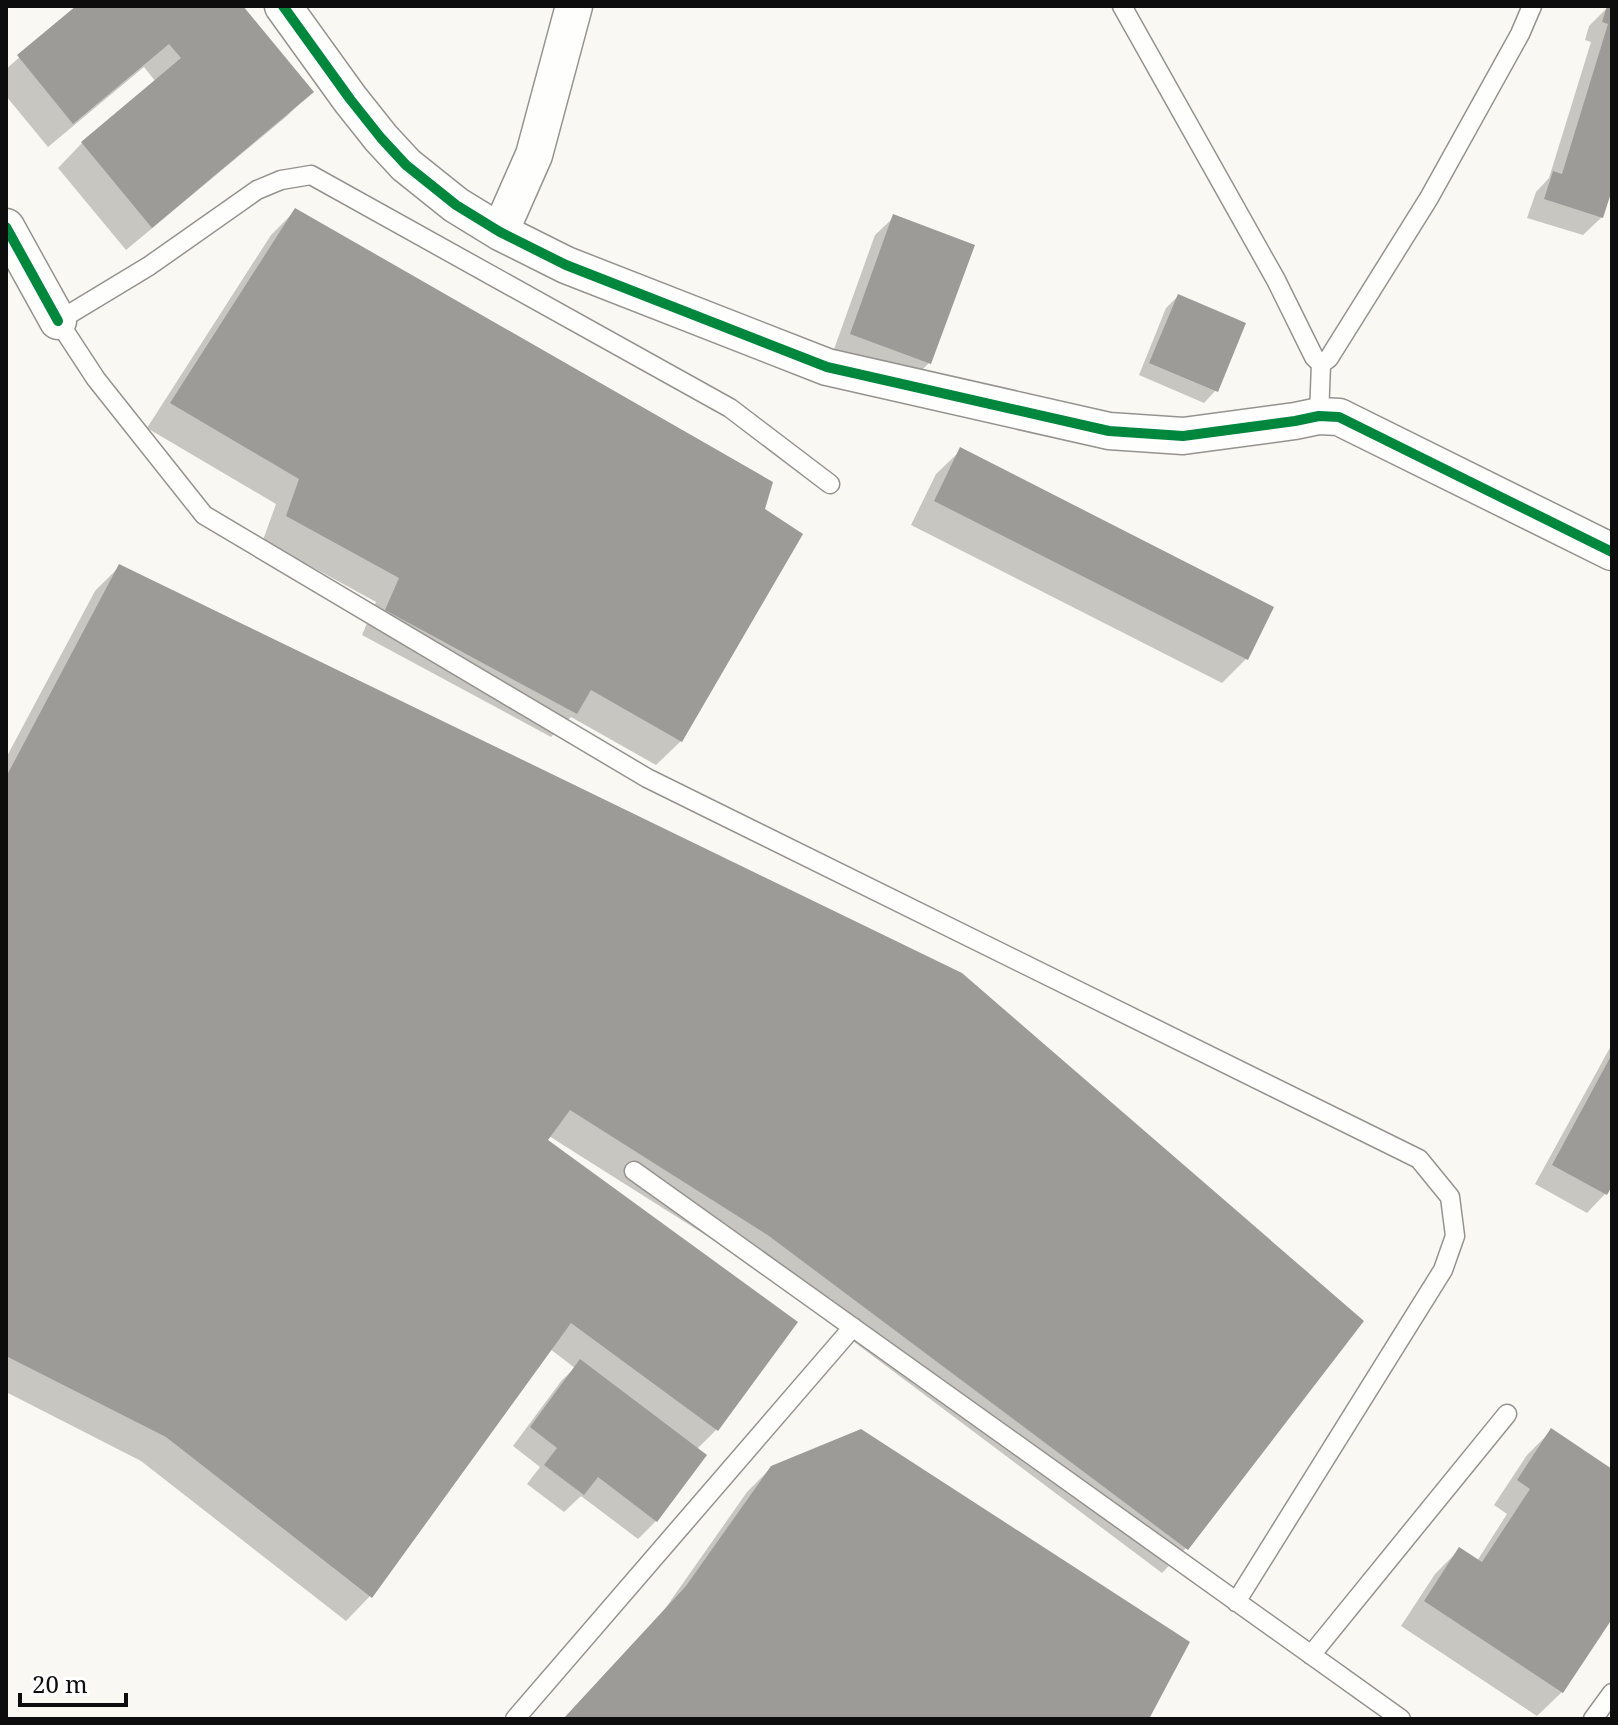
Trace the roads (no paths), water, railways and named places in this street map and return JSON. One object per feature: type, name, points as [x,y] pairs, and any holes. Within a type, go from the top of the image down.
[{"type":"street","points":[[283,6],[350,99],[406,165],[456,205],[500,232],[566,265],[827,367],[1109,431],[1183,436],[1319,416],[1339,417],[1612,552]]},
{"type":"street","points":[[500,232],[534,155],[574,6]]},
{"type":"street","points":[[6,227],[58,321]]},
{"type":"lane","points":[[1122,6],[1276,280],[1314,357],[1321,364],[1319,416]]},
{"type":"lane","points":[[1321,364],[1329,358],[1429,198],[1520,34],[1532,6]]},
{"type":"lane","points":[[830,484],[730,408],[311,175],[281,180],[257,190],[149,266],[58,321],[96,379],[204,515],[647,778],[1419,1159],[1450,1197],[1455,1236],[1443,1270],[1236,1602]]},
{"type":"lane","points":[[634,1171],[1401,1719]]},
{"type":"lane","points":[[515,1719],[853,1327]]},
{"type":"lane","points":[[1311,1655],[1507,1414]]},
{"type":"lane","points":[[1593,1719],[1612,1693]]}]
